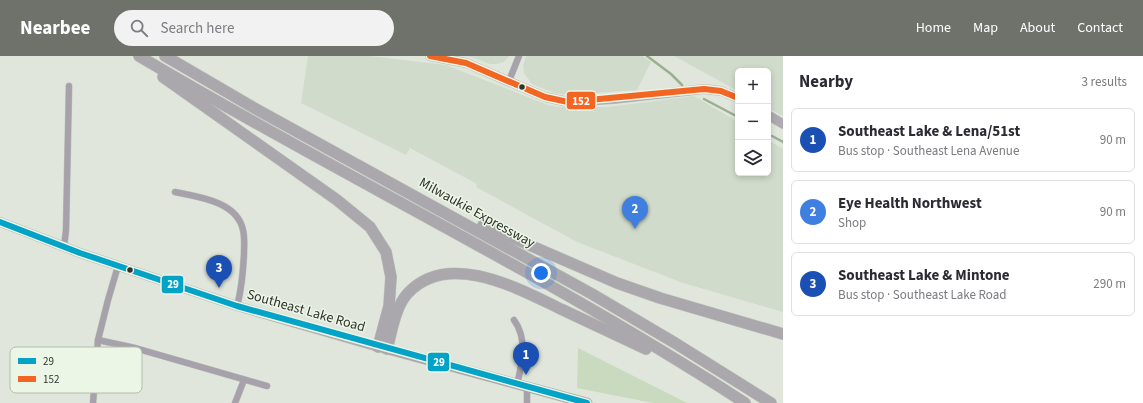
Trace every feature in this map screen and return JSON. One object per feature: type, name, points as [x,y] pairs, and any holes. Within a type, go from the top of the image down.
[{"type":"highway","points":[[138,56],[171,84],[337,200],[370,227],[386,252],[391,276],[389,306],[382,348]]},
{"type":"highway","name":"Milwaukie Expressway","points":[[138,56],[239,115],[539,279],[702,375],[745,403]]},
{"type":"highway","name":"Milwaukie Expressway","points":[[165,56],[598,298],[675,343],[771,403]]},
{"type":"highway","points":[[418,197],[617,283],[660,298],[783,334]]},
{"type":"highway","points":[[382,348],[397,313],[408,293],[428,278],[446,274],[466,274],[493,279],[516,288],[702,375]]},
{"type":"main road","points":[[430,56],[466,63],[545,97],[568,102],[614,100],[704,89],[721,91],[735,97]]},
{"type":"main road","points":[[771,117],[783,124]]},
{"type":"main road","name":"Southeast Lake Road","points":[[0,222],[64,247],[237,306],[382,348],[587,403]]},
{"type":"street","points":[[508,81],[518,56]]},
{"type":"street","points":[[64,247],[66,230],[68,86]]},
{"type":"street","points":[[175,192],[216,202],[234,214],[241,224],[244,234],[243,285],[237,306]]},
{"type":"street","points":[[97,347],[108,300],[118,266]]},
{"type":"street","points":[[514,320],[520,328],[522,347],[517,385]]},
{"type":"street","points":[[98,340],[130,347]]},
{"type":"street","points":[[142,350],[267,386]]},
{"type":"street","points":[[235,403],[244,380]]},
{"type":"street","points":[[527,388],[527,403]]},
{"type":"street","points":[[92,403],[93,393]]},
{"type":"shaded area","points":[[308,56],[369,56],[446,65],[548,105],[560,107],[607,107],[694,96],[735,120],[735,176],[771,176],[771,142],[783,149],[783,312],[683,283],[577,242],[476,187],[477,184],[410,148],[406,155],[301,103]]},
{"type":"shaded area","points":[[469,56],[509,56],[504,62],[490,64]]},
{"type":"shaded area","points":[[526,56],[642,56],[651,62],[637,90],[568,95],[554,93],[532,84],[524,73],[523,66]]},
{"type":"shaded area","points":[[674,56],[783,56],[783,116],[771,110],[771,68],[735,68],[735,89]]},
{"type":"green space","points":[[578,348],[687,403],[653,403],[577,388]]},
{"type":"waterway","points":[[647,56],[671,74],[682,85]]},
{"type":"waterway","points":[[704,99],[735,115]]},
{"type":"waterway","points":[[772,136],[783,142]]},
{"type":"transit line","name":"152","points":[[430,56],[466,63],[545,97],[568,102],[704,89],[721,91],[735,97]]},
{"type":"transit line","name":"29","points":[[0,222],[80,253],[237,306],[587,403]]},
{"type":"place","name":"Eye Health Northwest","points":[[635,229]]},
{"type":"place","name":"Southeast Lake & Mintone","points":[[219,288]]},
{"type":"place","name":"Southeast Lake & Lena/51st","points":[[526,375]]}]
